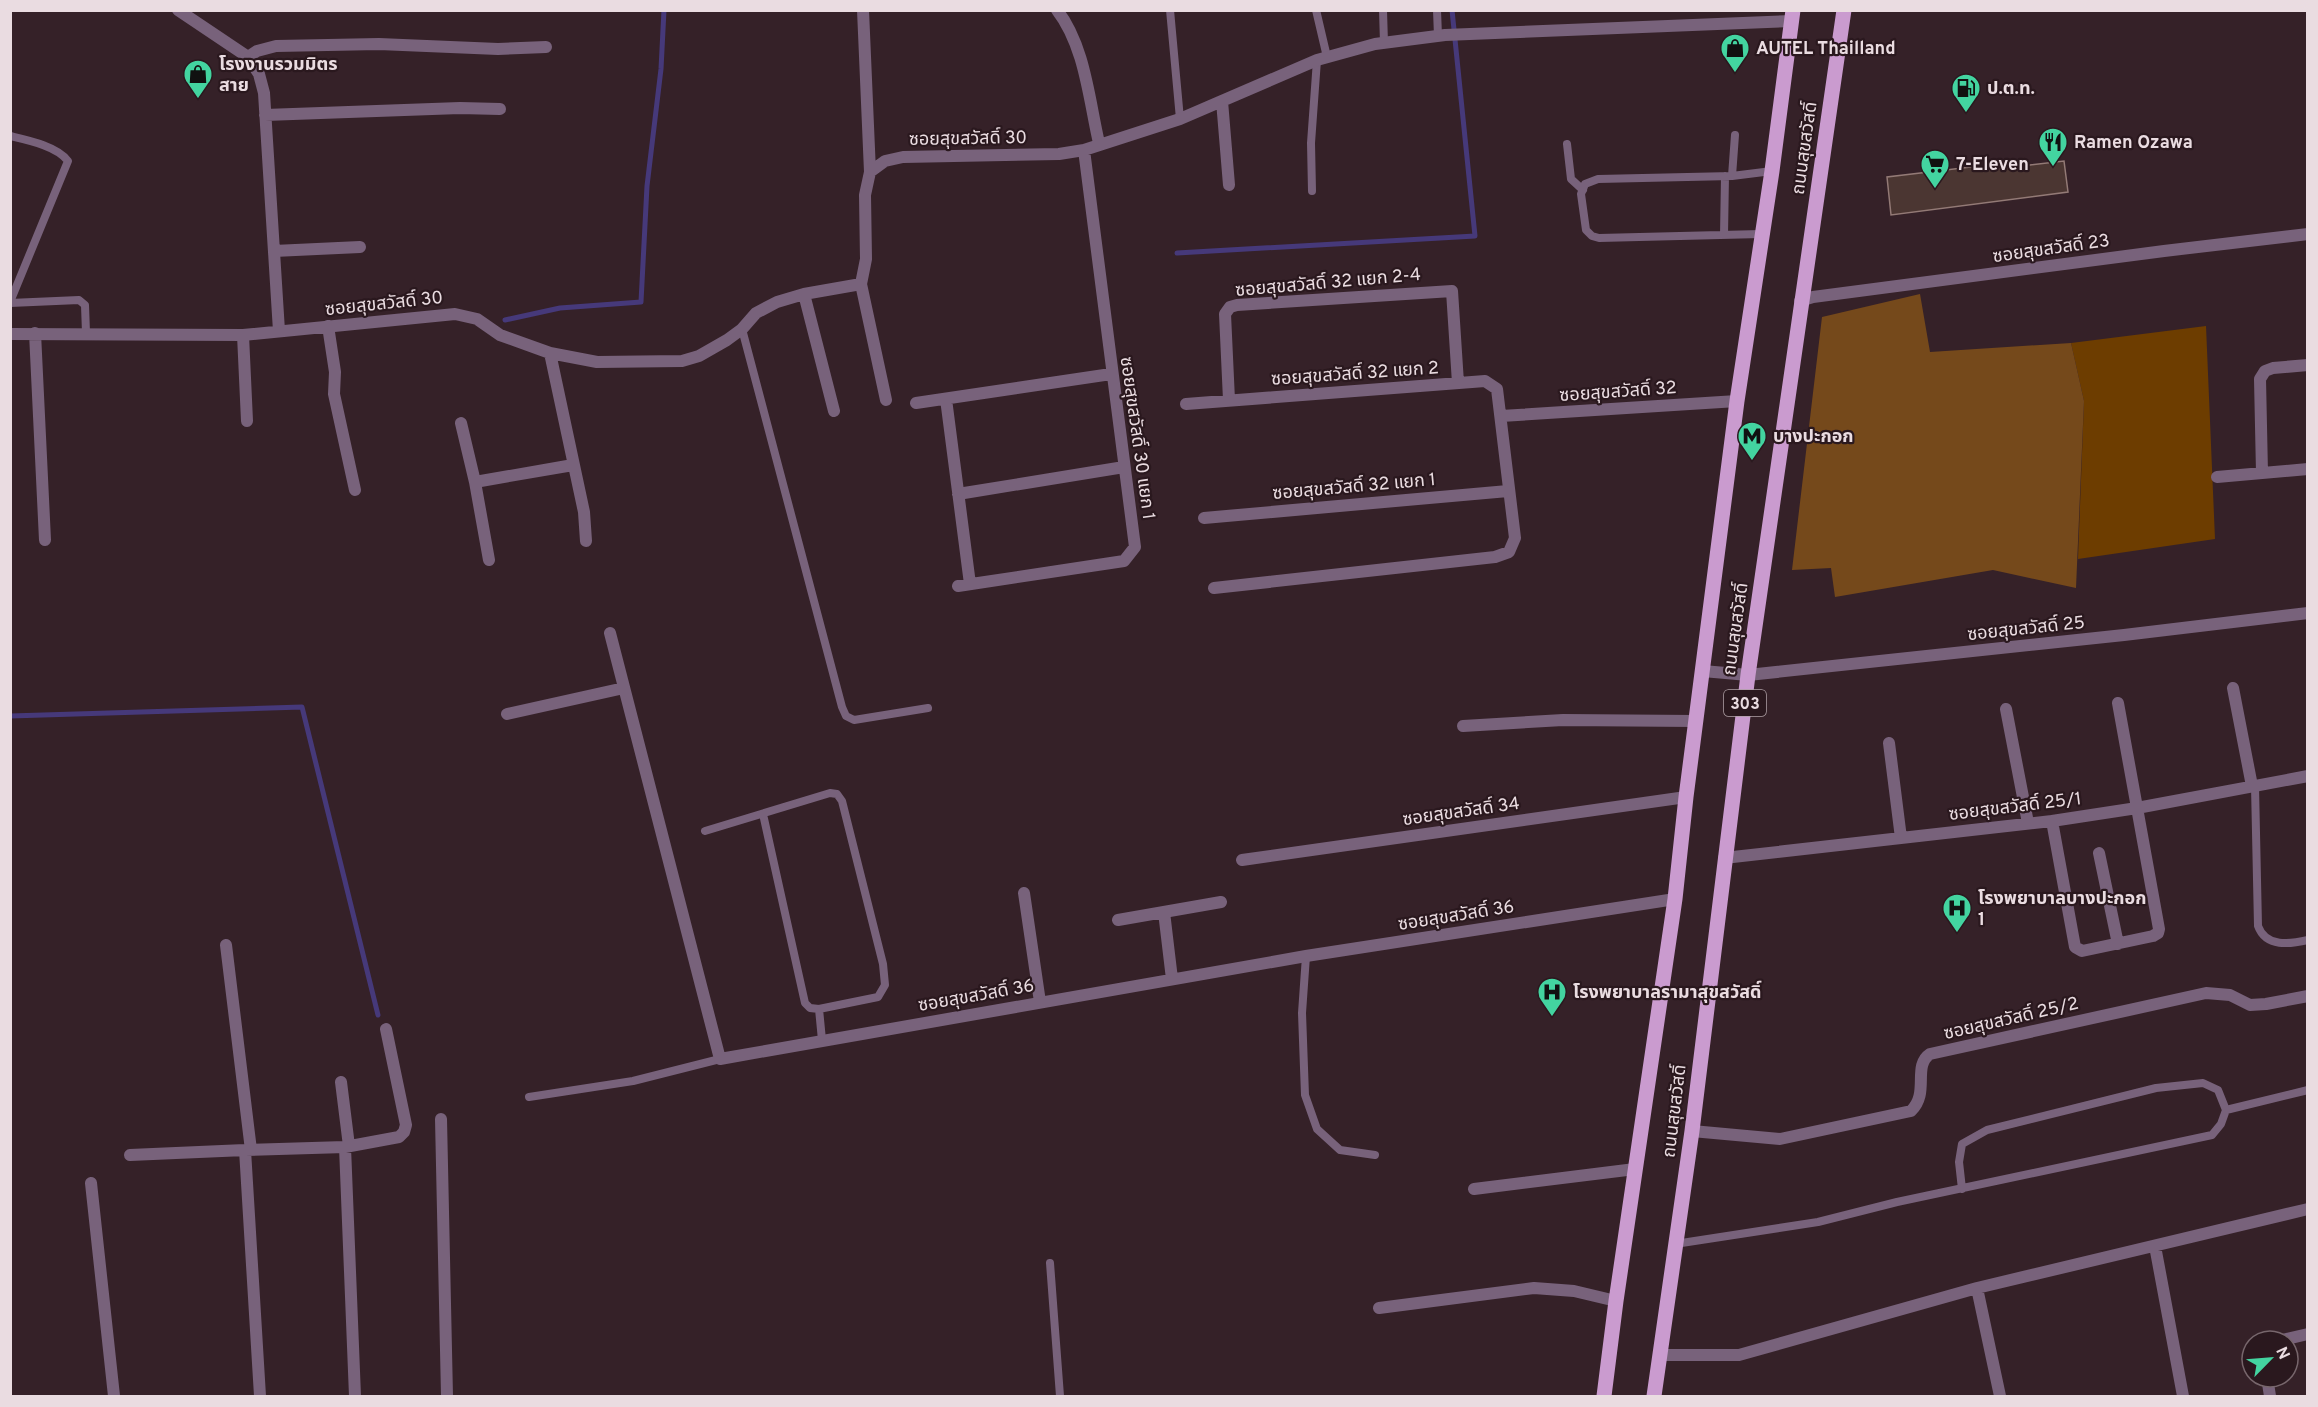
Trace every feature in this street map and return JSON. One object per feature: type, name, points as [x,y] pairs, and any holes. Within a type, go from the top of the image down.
[{"type":"main road","name":"ถนนสุขสวัสดิ์","points":[[1654,1396],[1692,1131],[1748,675],[1800,301],[1844,10]]},
{"type":"main road","name":"ถนนสุขสวัสดิ์","points":[[1604,1396],[1675,899],[1737,401],[1772,171],[1792,16]]},
{"type":"street","points":[[178,10],[248,57],[259,74],[264,93],[279,331]]},
{"type":"street","points":[[864,10],[870,172],[865,195],[866,259],[861,284],[886,400]]},
{"type":"street","points":[[1057,10],[1069,26],[1079,55],[1100,143]]},
{"type":"street","name":"ซอยสุขสวัสดิ์ 30","points":[[870,172],[885,161],[903,157],[1059,154],[1084,150],[1180,118],[1322,58],[1384,43],[1441,35],[1792,16]]},
{"type":"street","points":[[248,57],[257,51],[276,46],[379,45],[498,49],[546,47]]},
{"type":"street","points":[[1222,101],[1229,185]]},
{"type":"street","points":[[265,115],[460,108],[500,109]]},
{"type":"street","name":"ซอยสุขสวัสดิ์ 30 แยก 1","points":[[958,494],[964,585],[1124,561],[1135,547],[1084,150]]},
{"type":"street","name":"ซอยสุขสวัสดิ์ 23","points":[[1800,301],[1813,297],[2307,234]]},
{"type":"street","points":[[274,250],[360,247]]},
{"type":"street","name":"ซอยสุขสวัสดิ์ 30","points":[[10,334],[243,335],[455,314],[477,319],[500,335],[550,353],[597,362],[682,361],[699,356],[742,329],[756,313],[777,302],[804,294],[861,284]]},
{"type":"street","name":"ซอยสุขสวัสดิ์ 32 แยก 2-4","points":[[1229,400],[1225,314],[1230,307],[1452,291],[1458,383]]},
{"type":"street","points":[[804,294],[834,411]]},
{"type":"street","points":[[328,326],[335,372],[334,394],[355,490]]},
{"type":"street","points":[[35,333],[45,540]]},
{"type":"street","points":[[243,335],[247,421]]},
{"type":"street","points":[[550,353],[584,512],[586,541]]},
{"type":"street","points":[[2262,473],[2260,379],[2265,371],[2273,368],[2307,365]]},
{"type":"street","points":[[916,403],[1111,374]]},
{"type":"street","name":"ซอยสุขสวัสดิ์ 32 แยก 2","points":[[1186,404],[1485,381],[1497,389],[1515,538],[1509,552],[1495,557],[1214,588]]},
{"type":"street","points":[[946,399],[958,494],[1124,467]]},
{"type":"street","name":"ซอยสุขสวัสดิ์ 32","points":[[1501,416],[1737,401]]},
{"type":"street","points":[[461,423],[475,482],[489,560]]},
{"type":"street","points":[[475,482],[573,465]]},
{"type":"street","points":[[2217,477],[2307,469]]},
{"type":"street","name":"ซอยสุขสวัสดิ์ 32 แยก 1","points":[[1204,518],[1508,491]]},
{"type":"street","name":"ซอยสุขสวัสดิ์ 25","points":[[1703,671],[1748,675],[2112,637],[2307,613]]},
{"type":"street","points":[[610,633],[720,1059]]},
{"type":"street","points":[[507,714],[624,688]]},
{"type":"street","points":[[2233,688],[2254,786]]},
{"type":"street","points":[[2052,821],[2075,947],[2082,951],[2158,933],[2159,928],[2118,703]]},
{"type":"street","points":[[2006,709],[2028,823]]},
{"type":"street","points":[[1463,726],[1563,720],[1696,721]]},
{"type":"street","points":[[1889,743],[1901,838]]},
{"type":"street","name":"ซอยสุขสวัสดิ์ 25/1","points":[[1724,858],[2052,821],[2137,808],[2307,776]]},
{"type":"street","name":"ซอยสุขสวัสดิ์ 34","points":[[1242,860],[1686,797]]},
{"type":"street","points":[[2099,853],[2118,944]]},
{"type":"street","points":[[1024,893],[1040,1002]]},
{"type":"street","name":"ซอยสุขสวัสดิ์ 36","points":[[720,1059],[1306,956],[1675,899]]},
{"type":"street","points":[[1118,920],[1221,902]]},
{"type":"street","points":[[1164,912],[1172,979]]},
{"type":"street","points":[[226,945],[248,1150],[260,1396]]},
{"type":"street","name":"ซอยสุขสวัสดิ์ 25/2","points":[[1692,1131],[1780,1139],[1911,1111],[1918,1104],[1921,1095],[1924,1058],[1930,1054],[2206,993],[2230,995],[2250,1005],[2307,996]]},
{"type":"street","points":[[130,1155],[347,1146],[399,1137],[406,1125],[387,1029]]},
{"type":"street","points":[[341,1082],[347,1146],[355,1396]]},
{"type":"street","points":[[441,1119],[447,1396]]},
{"type":"street","points":[[1474,1189],[1635,1169]]},
{"type":"street","points":[[91,1183],[114,1396]]},
{"type":"street","points":[[1660,1355],[1739,1355],[1977,1288],[2307,1209]]},
{"type":"street","points":[[2155,1246],[2183,1396]]},
{"type":"street","points":[[1379,1308],[1534,1288],[1574,1291],[1616,1300]]},
{"type":"street","points":[[1977,1288],[2000,1396]]},
{"type":"lane","points":[[1170,10],[1180,118]]},
{"type":"lane","points":[[1312,191],[1311,143],[1322,58],[1316,10]]},
{"type":"lane","points":[[1383,10],[1384,43]]},
{"type":"lane","points":[[1437,10],[1441,35]]},
{"type":"lane","points":[[1724,235],[1728,176],[1735,135]]},
{"type":"lane","points":[[10,136],[49,148],[63,156],[68,163],[10,302],[79,300],[86,305],[86,333]]},
{"type":"lane","points":[[1567,144],[1571,180],[1583,190]]},
{"type":"lane","points":[[1761,234],[1599,238],[1592,236],[1586,230],[1581,194],[1585,184],[1598,179],[1728,176],[1772,171]]},
{"type":"lane","points":[[742,329],[846,716],[854,720],[928,708]]},
{"type":"lane","points":[[2254,786],[2258,926],[2265,937],[2275,942],[2285,944],[2307,940]]},
{"type":"lane","points":[[705,831],[830,793],[837,794],[842,801],[883,964],[885,985],[878,998],[819,1009],[810,1008],[805,1003],[763,814]]},
{"type":"lane","points":[[1306,956],[1302,1013],[1305,1095],[1317,1129],[1340,1150],[1376,1155]]},
{"type":"lane","points":[[819,1009],[822,1040]]},
{"type":"lane","points":[[529,1097],[633,1081],[720,1059]]},
{"type":"lane","points":[[1675,1244],[1818,1222],[2212,1135],[2221,1124],[2226,1110],[2218,1090],[2203,1083],[2156,1088],[1987,1130],[1962,1144],[1959,1162],[1962,1189]]},
{"type":"lane","points":[[2226,1110],[2307,1090]]},
{"type":"lane","points":[[1050,1263],[1060,1396]]},
{"type":"shaded area","points":[[1920,294],[1930,352],[2071,343],[2084,401],[2076,588],[1993,570],[1835,597],[1831,568],[1792,570],[1822,317]]},
{"type":"shaded area","points":[[2206,326],[2215,539],[2078,559],[2084,401],[2071,343]]},
{"type":"building","points":[[2064,161],[2068,192],[1891,215],[1887,177],[1979,166],[1980,171]]},
{"type":"waterway","points":[[505,320],[560,308],[641,302],[647,186],[661,69],[664,10]]},
{"type":"waterway","points":[[1177,253],[1475,236],[1452,10]]},
{"type":"waterway","points":[[10,716],[302,707],[378,1015]]},
{"type":"place","name":"AUTEL Thailland","points":[[1735,74]]},
{"type":"place","name":"โรงงานรวมมิตร สาย","points":[[198,100]]},
{"type":"place","name":"ป.ต.ท.","points":[[1966,114]]},
{"type":"place","name":"Ramen Ozawa","points":[[2053,168]]},
{"type":"place","name":"7-Eleven","points":[[1935,190]]},
{"type":"place","name":"บางปะกอก","points":[[1752,462]]},
{"type":"place","name":"โรงพยาบาลบางปะกอก 1","points":[[1957,934]]},
{"type":"place","name":"โรงพยาบาลรามาสุขสวัสดิ์","points":[[1552,1018]]}]
